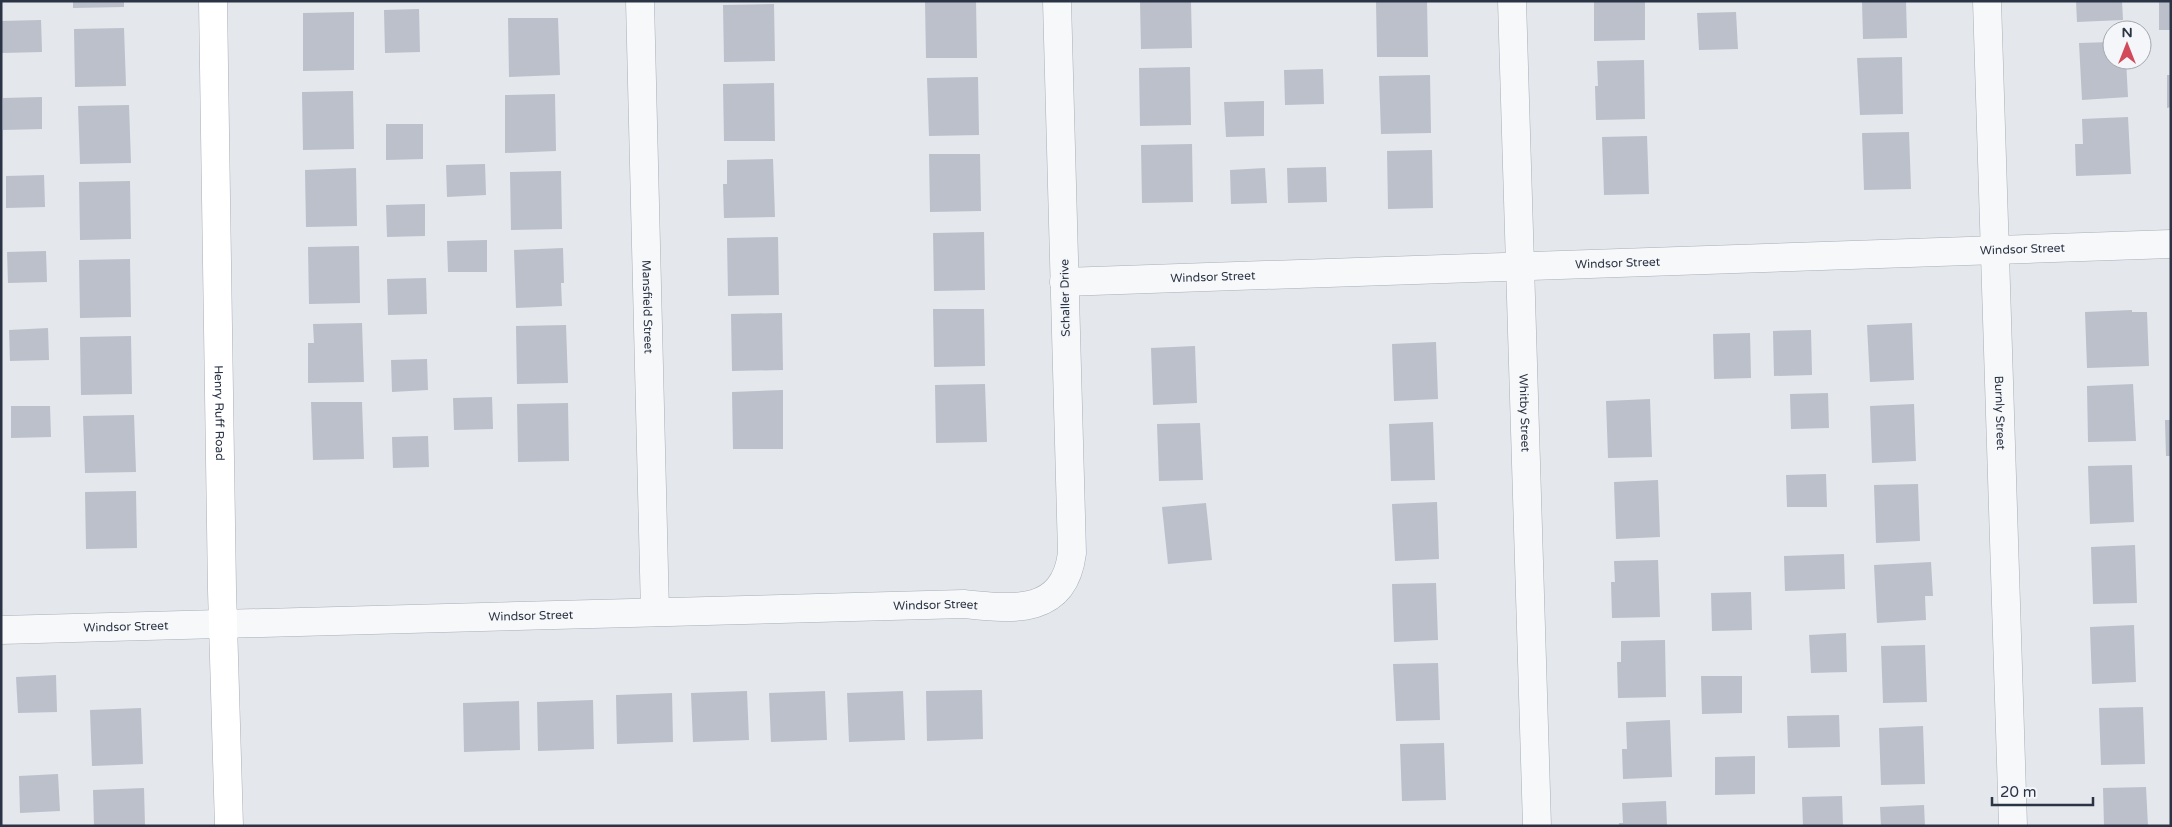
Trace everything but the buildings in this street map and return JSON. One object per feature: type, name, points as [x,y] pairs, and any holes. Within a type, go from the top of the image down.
[{"type":"street","name":"Henry Ruff Road","points":[[213,1],[223,624],[229,826]]},
{"type":"street","name":"Mansfield Street","points":[[640,1],[656,612]]},
{"type":"street","name":"Schaller Drive","points":[[1056,591],[1064,582],[1070,568],[1072,553],[1057,1]]},
{"type":"street","name":"Whitby Street","points":[[1512,1],[1537,826]]},
{"type":"street","name":"Burnly Street","points":[[1987,1],[2014,826]]},
{"type":"street","name":"Windsor Street","points":[[1064,282],[1520,268],[2171,244]]},
{"type":"street","name":"Windsor Street","points":[[1,630],[964,604],[999,608],[1030,606],[1056,591]]}]
